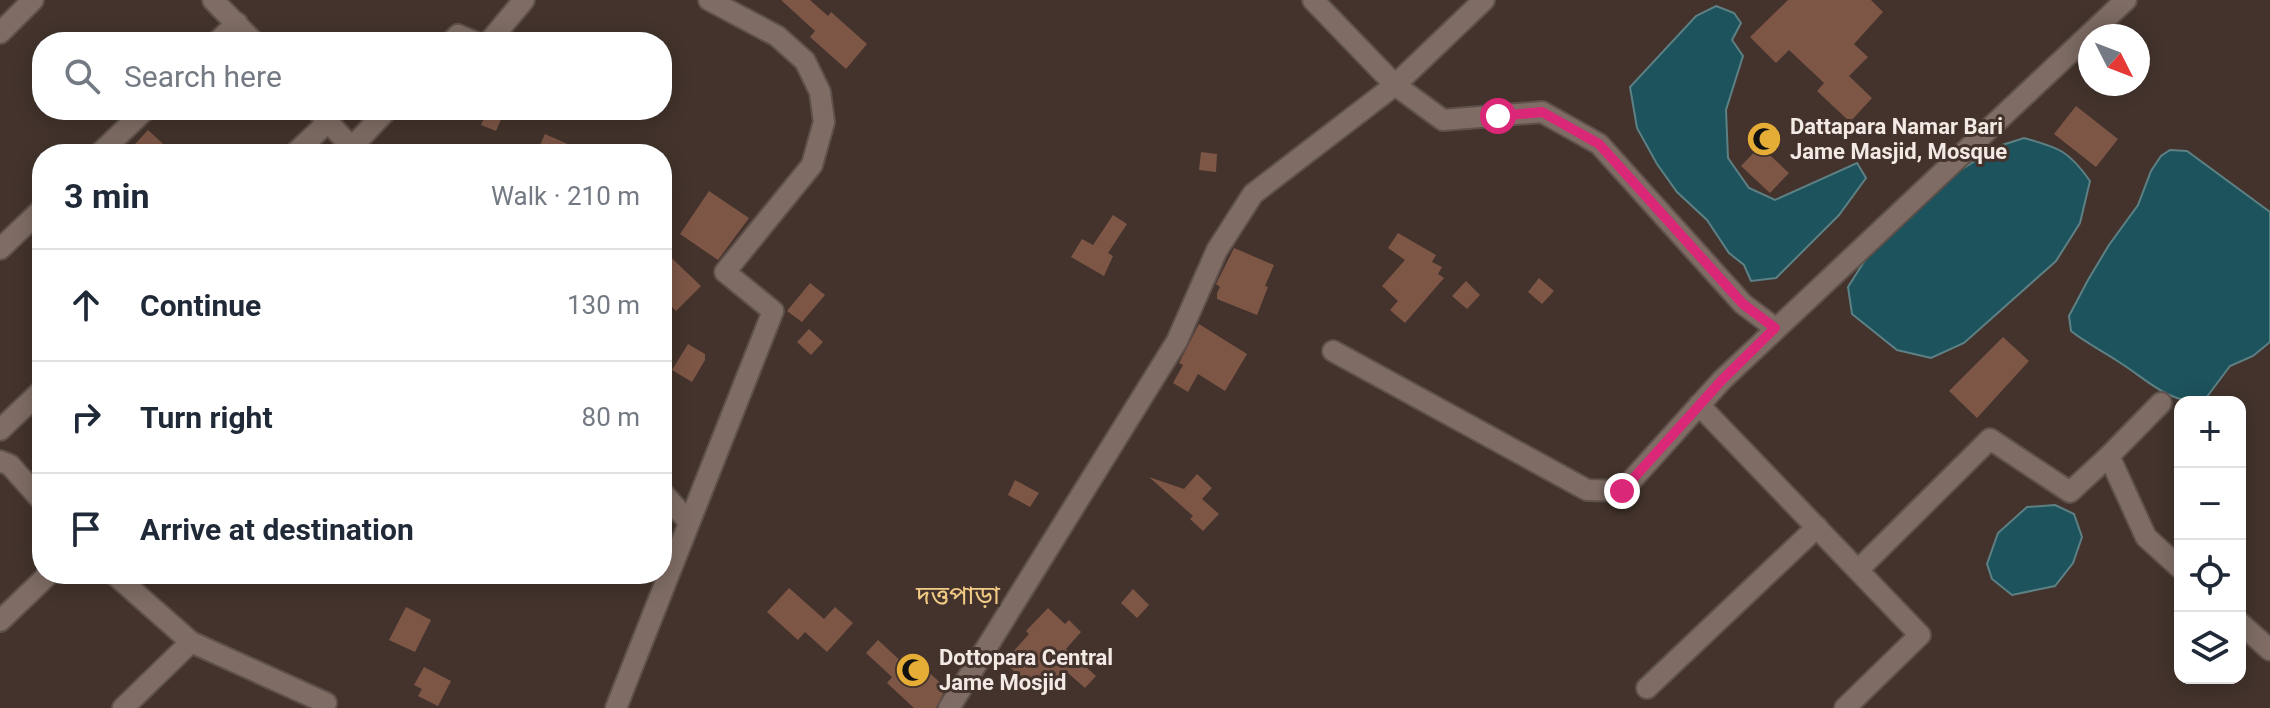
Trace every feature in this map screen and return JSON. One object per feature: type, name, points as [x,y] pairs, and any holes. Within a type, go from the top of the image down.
[{"type":"street","points":[[0,33],[33,0]]},
{"type":"street","points":[[213,0],[245,32]]},
{"type":"street","points":[[497,32],[524,0]]},
{"type":"street","points":[[672,565],[773,311],[725,272],[812,165],[824,122],[820,92],[805,61],[777,36],[709,0]]},
{"type":"street","points":[[949,708],[1177,341],[1217,250],[1253,194],[1395,85],[1484,0]]},
{"type":"street","points":[[1333,351],[1587,490],[1622,491],[1722,380],[1775,328],[2126,0]]},
{"type":"street","points":[[1320,2],[1395,85],[1443,120],[1542,112],[1599,144],[1743,304],[1775,328]]},
{"type":"street","points":[[228,32],[237,23]]},
{"type":"street","points":[[109,144],[135,120]]},
{"type":"street","points":[[302,144],[320,120]]},
{"type":"street","points":[[327,120],[349,144]]},
{"type":"street","points":[[360,144],[379,120]]},
{"type":"street","points":[[0,249],[32,219]]},
{"type":"street","points":[[0,430],[32,400]]},
{"type":"street","points":[[1858,570],[1990,439],[2070,492],[2161,403]]},
{"type":"street","points":[[1699,405],[1920,635],[1845,708]]},
{"type":"street","points":[[2109,456],[2146,537],[2174,563]]},
{"type":"street","points":[[0,461],[10,465],[32,490]]},
{"type":"street","points":[[672,503],[689,522]]},
{"type":"street","points":[[1647,688],[1817,527]]},
{"type":"street","points":[[0,621],[39,584]]},
{"type":"street","points":[[125,584],[191,642],[329,706]]},
{"type":"street","points":[[616,708],[665,584]]},
{"type":"street","points":[[2246,628],[2270,650]]},
{"type":"street","points":[[123,708],[191,642]]},
{"type":"water","points":[[1716,6],[1734,13],[1741,23],[1732,40],[1743,56],[1726,110],[1728,158],[1749,188],[1775,200],[1857,163],[1866,178],[1839,215],[1776,278],[1751,281],[1744,265],[1729,253],[1707,220],[1677,192],[1637,128],[1630,87],[1696,16]]},
{"type":"water","points":[[2024,138],[2063,152],[2090,181],[2080,223],[2056,261],[1964,343],[1931,358],[1897,350],[1852,314],[1848,287],[1874,246],[1959,171],[1999,146]]},
{"type":"water","points":[[2170,150],[2187,151],[2270,212],[2270,342],[2253,356],[2230,366],[2208,396],[2168,394],[2071,331],[2069,316],[2109,245],[2138,205],[2151,171],[2161,156]]},
{"type":"water","points":[[2055,505],[2074,514],[2082,537],[2073,563],[2055,586],[2012,595],[1992,579],[1987,564],[1998,533],[2027,507]]},
{"type":"building","points":[[781,0],[810,0],[828,16],[831,12],[867,44],[846,69],[810,37],[815,31]]},
{"type":"building","points":[[1788,0],[1871,0],[1883,12],[1854,44],[1868,57],[1849,76],[1872,98],[1850,122],[1817,91],[1824,83],[1789,50],[1776,63],[1750,37]]},
{"type":"building","points":[[2076,106],[2118,139],[2096,167],[2054,134]]},
{"type":"building","points":[[483,120],[501,120],[496,131],[481,125]]},
{"type":"building","points":[[148,130],[163,144],[135,144]]},
{"type":"building","points":[[545,134],[568,144],[540,144]]},
{"type":"building","points":[[1760,146],[1789,173],[1770,193],[1741,166]]},
{"type":"building","points":[[1201,152],[1217,154],[1216,172],[1199,170]]},
{"type":"building","points":[[709,191],[749,218],[718,260],[680,234]]},
{"type":"building","points":[[1113,215],[1127,224],[1108,253],[1113,256],[1104,276],[1071,257],[1082,239],[1093,245]]},
{"type":"building","points":[[1398,233],[1436,255],[1432,262],[1442,267],[1438,274],[1444,278],[1405,323],[1390,310],[1398,301],[1382,286],[1405,260],[1388,248]]},
{"type":"building","points":[[1234,248],[1274,265],[1257,315],[1217,299],[1220,287],[1216,284]]},
{"type":"building","points":[[672,258],[701,286],[676,311],[672,307]]},
{"type":"building","points":[[1539,278],[1554,291],[1542,304],[1528,292]]},
{"type":"building","points":[[1466,281],[1480,295],[1467,309],[1452,296]]},
{"type":"building","points":[[810,283],[825,295],[802,322],[787,311]]},
{"type":"building","points":[[1199,324],[1247,354],[1225,391],[1198,374],[1188,392],[1173,383],[1183,365],[1179,363]]},
{"type":"building","points":[[809,329],[823,342],[811,355],[797,342]]},
{"type":"building","points":[[2003,337],[2029,361],[1977,418],[1949,391]]},
{"type":"building","points":[[688,344],[705,354],[705,360],[692,382],[672,370]]},
{"type":"building","points":[[1197,474],[1212,488],[1202,499],[1219,514],[1203,531],[1190,519],[1193,516],[1149,477],[1184,489]]},
{"type":"building","points":[[1015,480],[1039,493],[1030,507],[1008,495]]},
{"type":"building","points":[[789,588],[824,619],[835,607],[853,623],[827,652],[805,632],[798,640],[767,612]]},
{"type":"building","points":[[1133,589],[1149,605],[1137,618],[1121,603]]},
{"type":"building","points":[[406,607],[431,620],[415,652],[389,640]]},
{"type":"building","points":[[1048,608],[1065,624],[1069,620],[1081,632],[1066,649],[1096,676],[1085,688],[1068,673],[1061,681],[1050,672],[1041,682],[1036,678],[1030,685],[1004,662],[1029,634],[1026,631]]},
{"type":"building","name":"Dottopara Central Jame Mosjid","points":[[878,640],[904,664],[911,656],[946,688],[936,708],[914,708],[887,683],[892,677],[866,653]]},
{"type":"building","points":[[424,667],[451,681],[438,706],[418,696],[422,689],[414,685]]},
{"type":"place","name":"Dattapara Namar Bari Jame Masjid, Mosque","points":[[1764,139]]},
{"type":"place","name":"Dottopara Central Jame Mosjid","points":[[913,670]]},
{"type":"district","name":"দত্তপাড়া","points":[[958,595]]},
{"type":"route","points":[[1498,116],[1542,112],[1599,144],[1743,304],[1775,328],[1722,380],[1622,491]]}]
